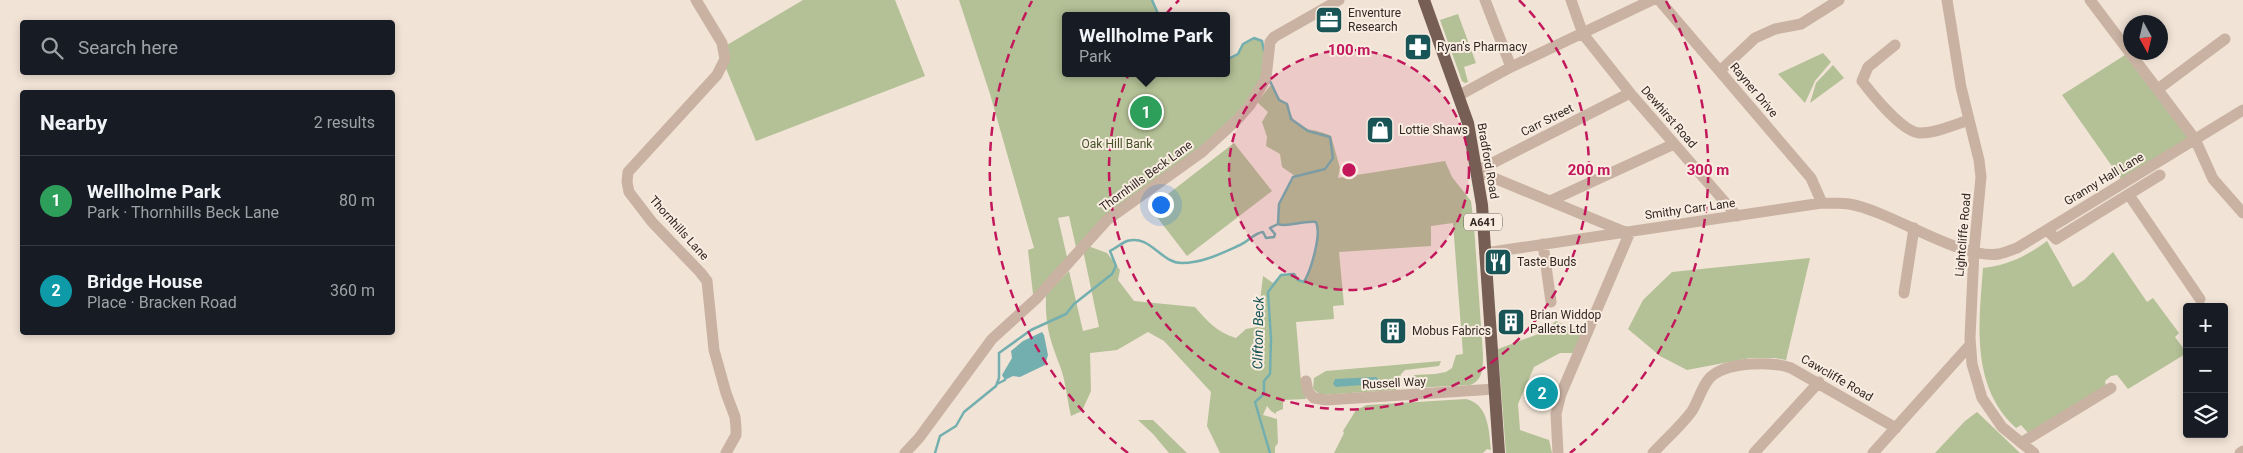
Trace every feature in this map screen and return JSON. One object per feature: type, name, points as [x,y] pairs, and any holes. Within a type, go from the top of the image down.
[{"type":"main road","name":"Bradford Road","points":[[1424,0],[1468,123],[1477,171],[1485,253],[1499,453]]},
{"type":"street","name":"Thornhills Lane","points":[[696,0],[722,43],[725,59],[717,75],[628,172],[627,182],[629,192],[652,222],[700,272],[706,281],[714,350],[726,394],[735,416],[736,435],[726,453]]},
{"type":"street","name":"Thornhills Beck Lane","points":[[905,453],[992,339],[1036,300],[1107,220],[1202,152],[1244,112],[1257,95],[1266,78],[1270,42],[1274,37],[1339,0]]},
{"type":"street","points":[[1485,0],[1511,67]]},
{"type":"street","name":"Dewhirst Road","points":[[1571,0],[1583,34],[1630,93],[1738,216]]},
{"type":"street","points":[[1458,96],[1511,67],[1652,0]]},
{"type":"street","name":"Rayner Drive","points":[[1659,0],[1811,178],[1822,203]]},
{"type":"street","points":[[1720,71],[1755,38],[1775,30],[1801,24],[1839,0]]},
{"type":"street","name":"Lightcliffe Road","points":[[1947,0],[1962,87],[1979,160],[1981,177],[1974,252],[1970,345],[1972,364],[1982,398],[2002,427],[2034,453]]},
{"type":"street","points":[[2090,0],[2195,140],[2213,179],[2243,213]]},
{"type":"street","points":[[2158,89],[2225,39]]},
{"type":"street","points":[[1895,45],[1868,67],[1862,81],[1900,122],[1908,130],[1918,133],[1946,128],[1969,120]]},
{"type":"street","name":"Carr Street","points":[[1477,171],[1630,93]]},
{"type":"street","name":"Granny Hall Lane","points":[[1974,252],[1997,254],[2017,248],[2243,110]]},
{"type":"street","points":[[1550,201],[1674,144]]},
{"type":"street","points":[[1477,171],[1628,232],[1560,394],[1556,414],[1558,453]]},
{"type":"street","points":[[2047,230],[2056,239],[2160,175]]},
{"type":"street","points":[[2129,194],[2200,298]]},
{"type":"street","name":"Smithy Carr Lane","points":[[1485,253],[1822,203],[1849,204],[1974,252]]},
{"type":"street","points":[[1904,293],[1914,228]]},
{"type":"street","points":[[1543,244],[1550,302]]},
{"type":"street","points":[[1873,453],[1970,345]]},
{"type":"street","name":"Cawcliffe Road","points":[[1653,453],[1691,413],[1712,376],[1722,370],[1755,364],[1780,364],[1818,382],[1896,428]]},
{"type":"street","name":"Russell Way","points":[[1306,381],[1308,392],[1314,398],[1326,400],[1494,389]]},
{"type":"street","points":[[1754,453],[1818,382]]},
{"type":"street","points":[[2021,443],[2111,388]]},
{"type":"green space","points":[[803,0],[895,0],[925,76],[756,141],[725,66],[727,45]]},
{"type":"green space","name":"Oak Hill Bank","points":[[959,0],[1152,0],[1157,12],[1062,12],[1062,77],[1230,77],[1230,58],[1238,54],[1243,44],[1254,38],[1262,41],[1267,67],[1256,94],[1195,154],[1076,247],[1069,216],[1058,218],[1067,257],[1037,296],[1033,294],[1028,250],[1034,248],[990,94]]},
{"type":"green space","points":[[1458,14],[1476,63],[1464,67],[1468,82],[1465,83],[1462,81],[1440,20]]},
{"type":"green space","points":[[1823,53],[1831,62],[1815,81],[1805,103],[1778,74]]},
{"type":"green space","points":[[2123,56],[2123,60],[2129,60],[2188,138],[2121,179],[2062,95]]},
{"type":"green space","points":[[1833,65],[1844,78],[1810,103],[1816,83]]},
{"type":"green space","points":[[1270,86],[1273,86],[1280,99],[1287,103],[1291,114],[1299,125],[1303,128],[1331,136],[1340,168],[1338,178],[1445,161],[1452,177],[1471,201],[1483,355],[1480,377],[1470,385],[1415,388],[1410,384],[1410,378],[1414,375],[1446,372],[1452,368],[1456,355],[1463,354],[1453,223],[1431,226],[1431,246],[1339,252],[1344,305],[1333,306],[1334,319],[1296,322],[1301,381],[1306,399],[1283,400],[1283,409],[1276,412],[1276,414],[1267,406],[1263,415],[1277,419],[1278,443],[1275,447],[1275,453],[1220,453],[1207,426],[1211,392],[1164,341],[1148,332],[1117,350],[1090,353],[1091,391],[1082,411],[1071,416],[1064,378],[1049,332],[1046,315],[1046,295],[1069,271],[1083,331],[1099,327],[1083,250],[1088,246],[1107,253],[1120,270],[1118,280],[1134,301],[1195,307],[1218,330],[1236,338],[1246,329],[1257,327],[1263,276],[1273,283],[1281,275],[1294,274],[1298,280],[1304,282],[1310,269],[1317,243],[1316,222],[1278,224],[1279,204],[1295,176],[1282,167],[1280,154],[1266,146],[1267,137],[1262,122],[1268,112],[1257,102]]},
{"type":"green space","points":[[1234,143],[1272,191],[1187,256],[1150,208]]},
{"type":"green space","points":[[2047,241],[2073,287],[2084,280],[2113,252],[2147,302],[2153,298],[2179,333],[2175,337],[2183,348],[2183,355],[2128,389],[2117,375],[2111,376],[2105,381],[2106,387],[2029,434],[2021,425],[2016,428],[2001,411],[1991,393],[1984,373],[1981,353],[1980,310],[1983,268],[2000,265],[2033,251]]},
{"type":"green space","points":[[1810,258],[1786,360],[1750,358],[1687,370],[1660,356],[1628,329],[1643,300],[1672,272]]},
{"type":"green space","points":[[1556,321],[1583,333],[1574,353],[1560,353],[1534,367],[1518,404],[1520,430],[1549,440],[1552,453],[1506,453],[1498,349],[1541,333]]},
{"type":"green space","points":[[1441,361],[1439,366],[1405,370],[1401,374],[1396,390],[1321,395],[1313,389],[1314,378],[1326,371]]},
{"type":"green space","points":[[1466,399],[1474,402],[1483,413],[1488,427],[1491,450],[1487,449],[1483,453],[1334,453],[1344,433],[1343,431],[1356,410],[1367,405]]},
{"type":"green space","points":[[1977,412],[2020,453],[1935,453],[1965,421]]},
{"type":"green space","points":[[1138,420],[1153,420],[1187,453],[1169,453]]},
{"type":"water","points":[[1042,332],[1048,355],[1045,365],[1020,377],[1013,376],[1005,380],[1002,375],[1012,358],[1011,351],[1023,341]]},
{"type":"water","points":[[1376,377],[1379,380],[1376,384],[1336,387],[1333,384],[1335,379]]},
{"type":"waterway","name":"Clifton Beck","points":[[1152,0],[1157,12]]},
{"type":"waterway","name":"Clifton Beck","points":[[1230,58],[1238,54],[1243,44],[1254,38],[1262,41],[1264,51]]},
{"type":"waterway","name":"Clifton Beck","points":[[1269,79],[1279,100],[1287,104],[1291,119],[1308,131],[1330,137],[1333,158],[1325,169],[1293,177],[1279,204],[1278,224],[1316,222],[1318,235],[1310,269],[1304,282],[1298,280],[1294,274],[1281,275],[1268,292],[1271,339],[1270,374],[1264,381],[1264,394],[1255,402],[1270,453]]},
{"type":"waterway","points":[[935,453],[940,436],[956,426],[964,412],[996,386],[999,378],[999,353],[1031,330],[1066,314],[1074,304],[1112,274],[1116,266],[1110,251],[1127,241],[1143,241],[1174,262],[1190,263],[1219,254],[1263,232],[1266,238],[1274,237],[1275,234],[1270,228],[1278,224]]},
{"type":"waterway","points":[[997,384],[1005,380]]},
{"type":"place","name":"Enventure Research","points":[[1329,20]]},
{"type":"place","name":"Ryan's Pharmacy","points":[[1418,47]]},
{"type":"place","name":"Wellholme Park","points":[[1146,112]]},
{"type":"place","name":"Lottie Shaws","points":[[1380,130]]},
{"type":"place","name":"Taste Buds","points":[[1498,262]]},
{"type":"place","name":"Brian Widdop Pallets Ltd","points":[[1511,322]]},
{"type":"place","name":"Mobus Fabrics","points":[[1393,331]]},
{"type":"place","name":"Bridge House","points":[[1542,393]]}]
